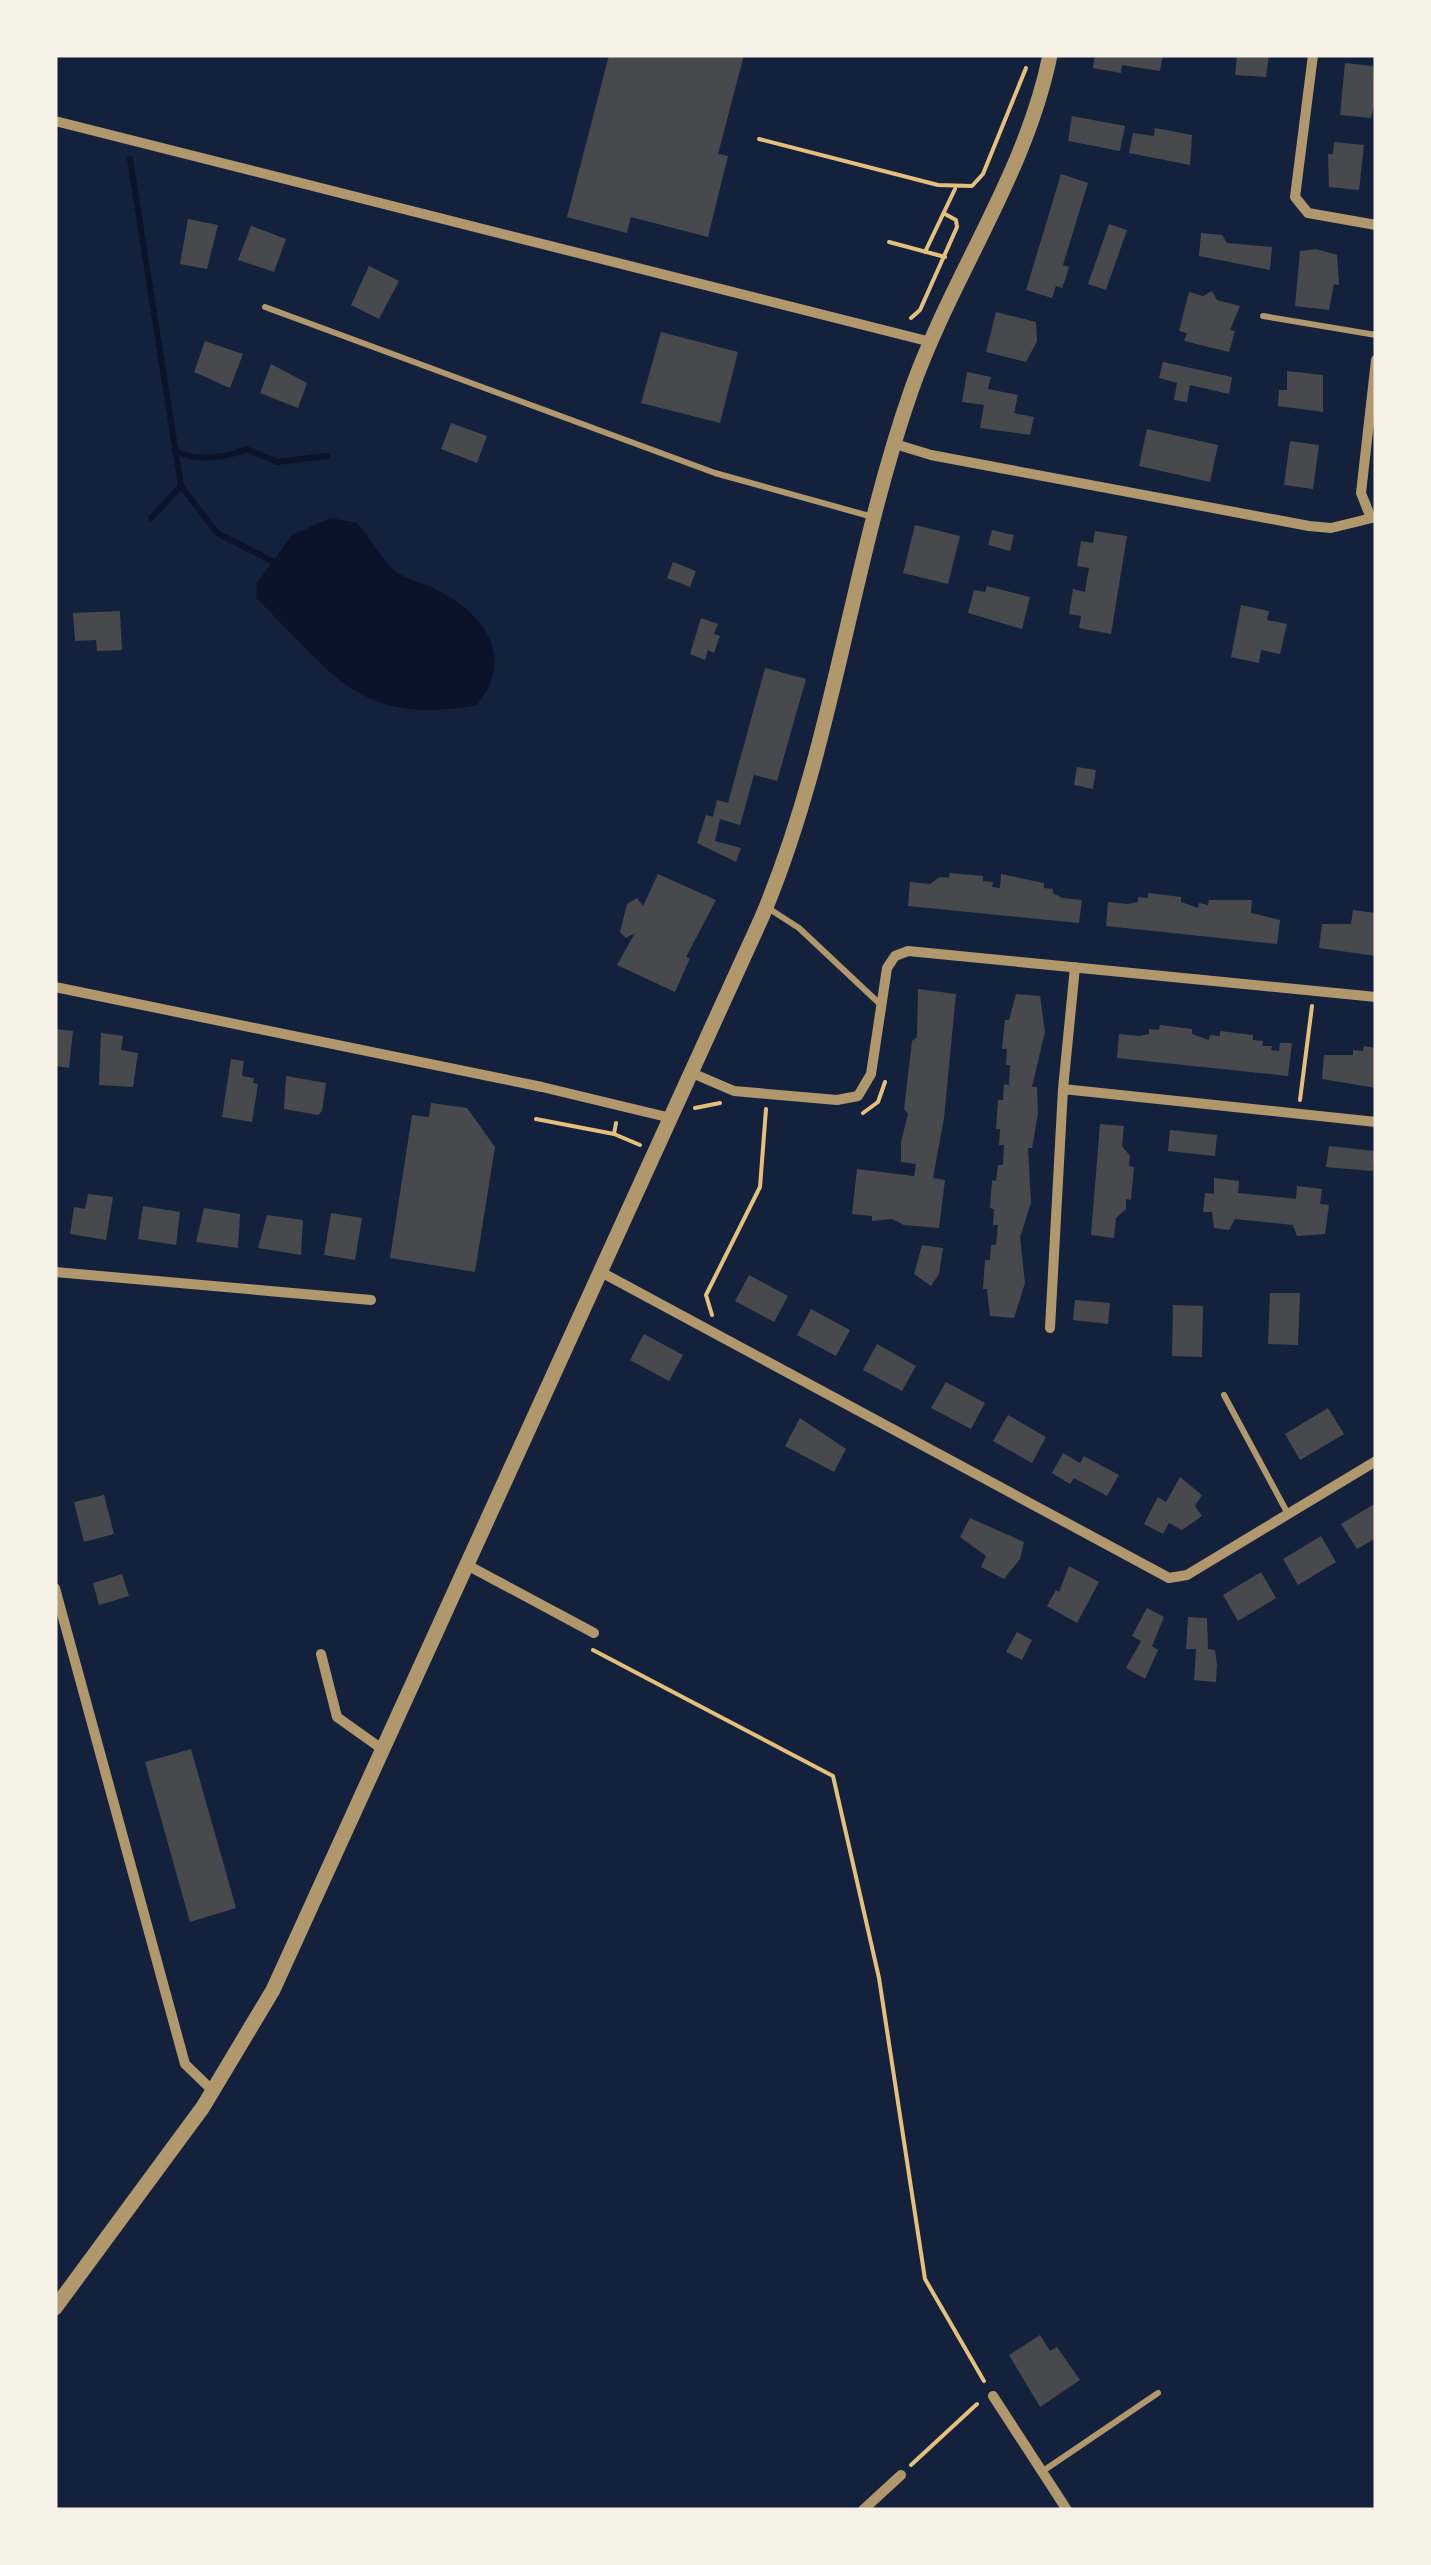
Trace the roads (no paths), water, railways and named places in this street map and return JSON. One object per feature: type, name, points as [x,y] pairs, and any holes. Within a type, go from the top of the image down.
[{"type":"street","points":[[1312,55],[1295,197],[1308,213],[1376,224]]},
{"type":"street","points":[[55,2308],[214,2091],[281,1974],[766,908],[795,829],[895,444],[930,342],[1026,139],[1041,56]]},
{"type":"street","points":[[55,120],[930,342]]},
{"type":"street","points":[[895,444],[931,455],[1331,528],[1374,518],[1360,493],[1376,360]]},
{"type":"street","points":[[692,1073],[734,1090],[853,1098],[866,1088],[871,1074],[888,964],[908,950],[1376,997]]},
{"type":"street","points":[[1050,1328],[1063,1089],[1075,967]]},
{"type":"street","points":[[55,987],[620,1104],[671,1118]]},
{"type":"street","points":[[1063,1089],[1376,1122]]},
{"type":"street","points":[[55,1272],[371,1300]]},
{"type":"street","points":[[601,1272],[1169,1578],[1187,1575],[1376,1461]]},
{"type":"street","points":[[466,1565],[594,1633]]},
{"type":"street","points":[[55,1588],[185,2064],[214,2091]]},
{"type":"street","points":[[322,1654],[337,1716],[382,1748]]},
{"type":"street","points":[[993,2396],[1067,2510]]},
{"type":"street","points":[[863,2510],[901,2475]]},
{"type":"lane","points":[[264,307],[715,473],[874,517]]},
{"type":"lane","points":[[1263,316],[1376,335]]},
{"type":"lane","points":[[766,908],[799,928],[880,1005]]},
{"type":"lane","points":[[1224,1396],[1288,1514]]},
{"type":"lane","points":[[1042,2472],[1158,2393]]},
{"type":"water","points":[[331,518],[357,523],[395,571],[454,600],[481,625],[490,639],[494,671],[477,705],[436,710],[375,701],[328,671],[256,598],[257,583],[292,535]]},
{"type":"waterway","points":[[130,159],[181,486],[151,518]]},
{"type":"waterway","points":[[174,450],[210,457],[246,449],[277,462],[327,456]]},
{"type":"waterway","points":[[181,486],[217,533],[274,562]]}]
